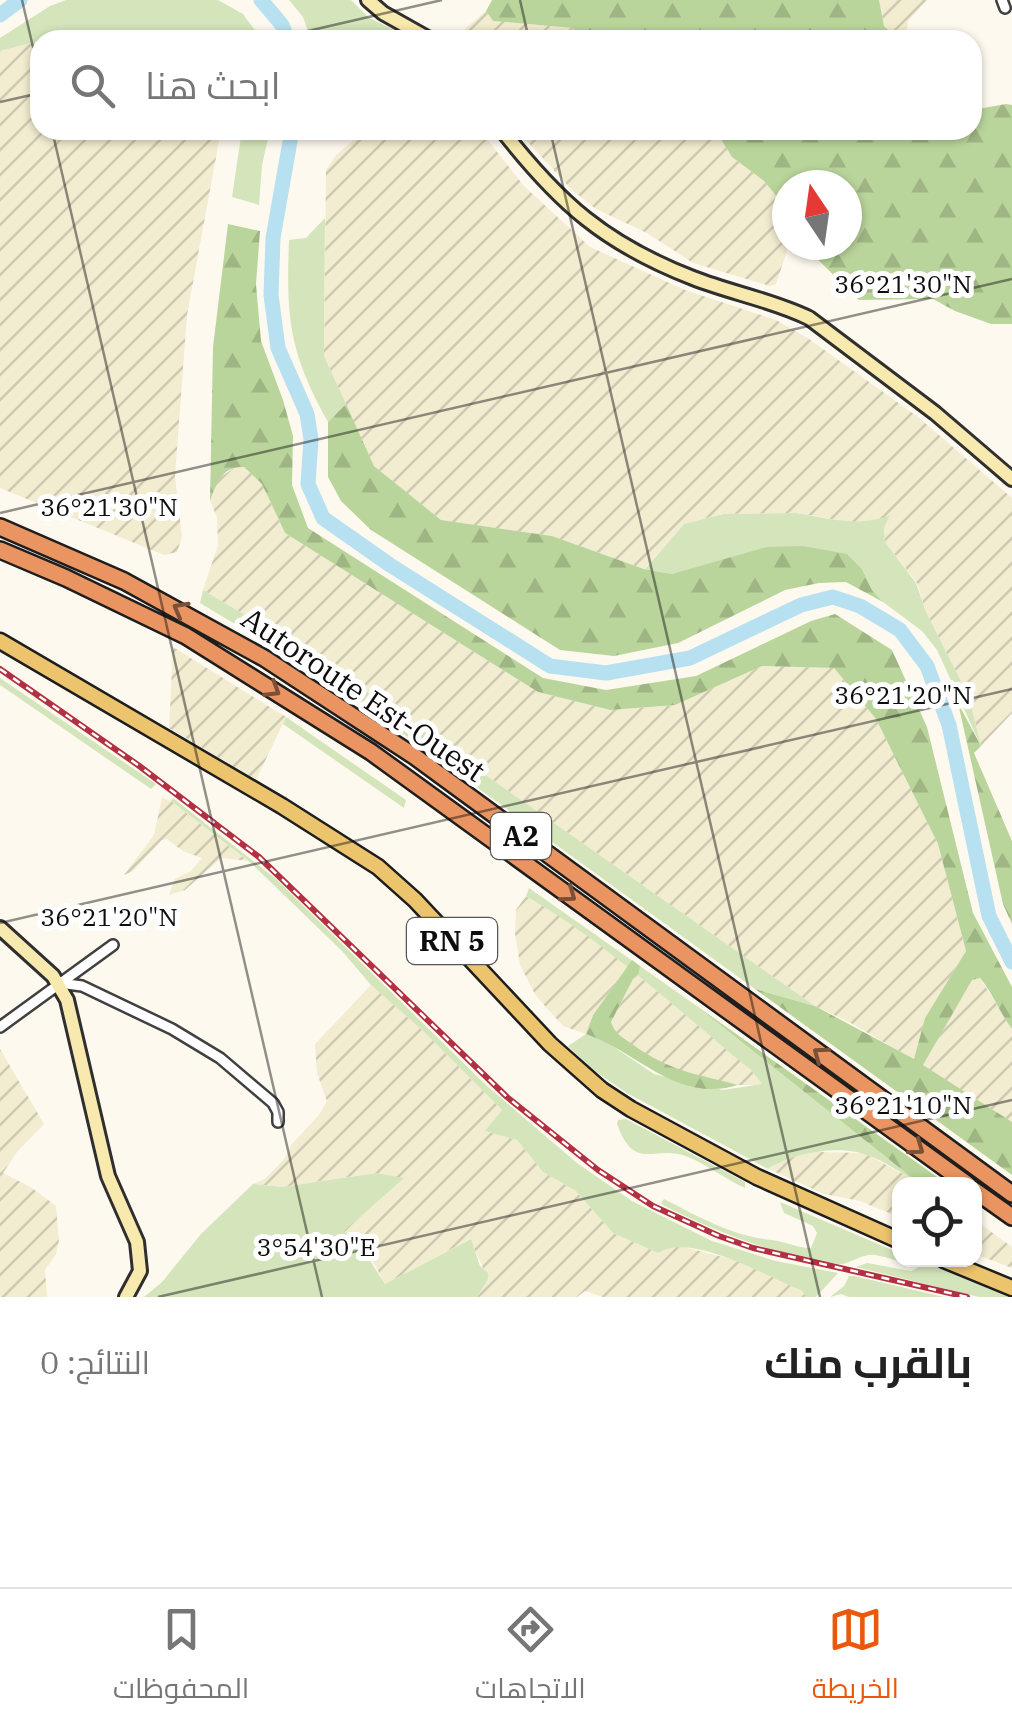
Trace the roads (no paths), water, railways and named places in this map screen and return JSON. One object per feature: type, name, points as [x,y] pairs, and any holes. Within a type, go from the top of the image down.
[{"type":"highway","name":"Autoroute Est-Ouest","points":[[0,528],[173,605],[264,658],[400,747],[1012,1194]]},
{"type":"highway","name":"Autoroute Est-Ouest","points":[[0,550],[186,636],[370,752],[957,1177]]},
{"type":"highway","points":[[982,1196],[1012,1217]]},
{"type":"main road","name":"RN 5","points":[[0,641],[282,806],[378,867],[415,900],[550,1044],[616,1099],[757,1176],[892,1237]]},
{"type":"main road","points":[[961,1267],[1012,1288]]},
{"type":"street","points":[[368,0],[413,30]]},
{"type":"street","points":[[510,140],[554,192],[602,232],[696,279],[809,318],[935,413],[1012,479]]},
{"type":"street","points":[[0,928],[59,983],[67,1000],[106,1169],[137,1242],[140,1271],[126,1297]]},
{"type":"street","points":[[0,1027],[113,945]]},
{"type":"street","points":[[59,983],[82,986],[172,1029],[220,1058],[273,1104],[278,1122]]},
{"type":"waterway","points":[[0,15],[20,0]]},
{"type":"waterway","points":[[261,0],[284,30]]},
{"type":"waterway","points":[[290,140],[273,238],[271,295],[278,348],[307,414],[311,439],[308,484],[323,518],[550,666],[606,673],[690,658],[801,605],[833,597],[860,606],[900,630],[927,666],[949,725],[989,916],[1012,962]]},
{"type":"railway","points":[[0,669],[138,765],[259,857],[507,1097],[598,1170],[653,1206],[753,1248],[967,1297]]}]
